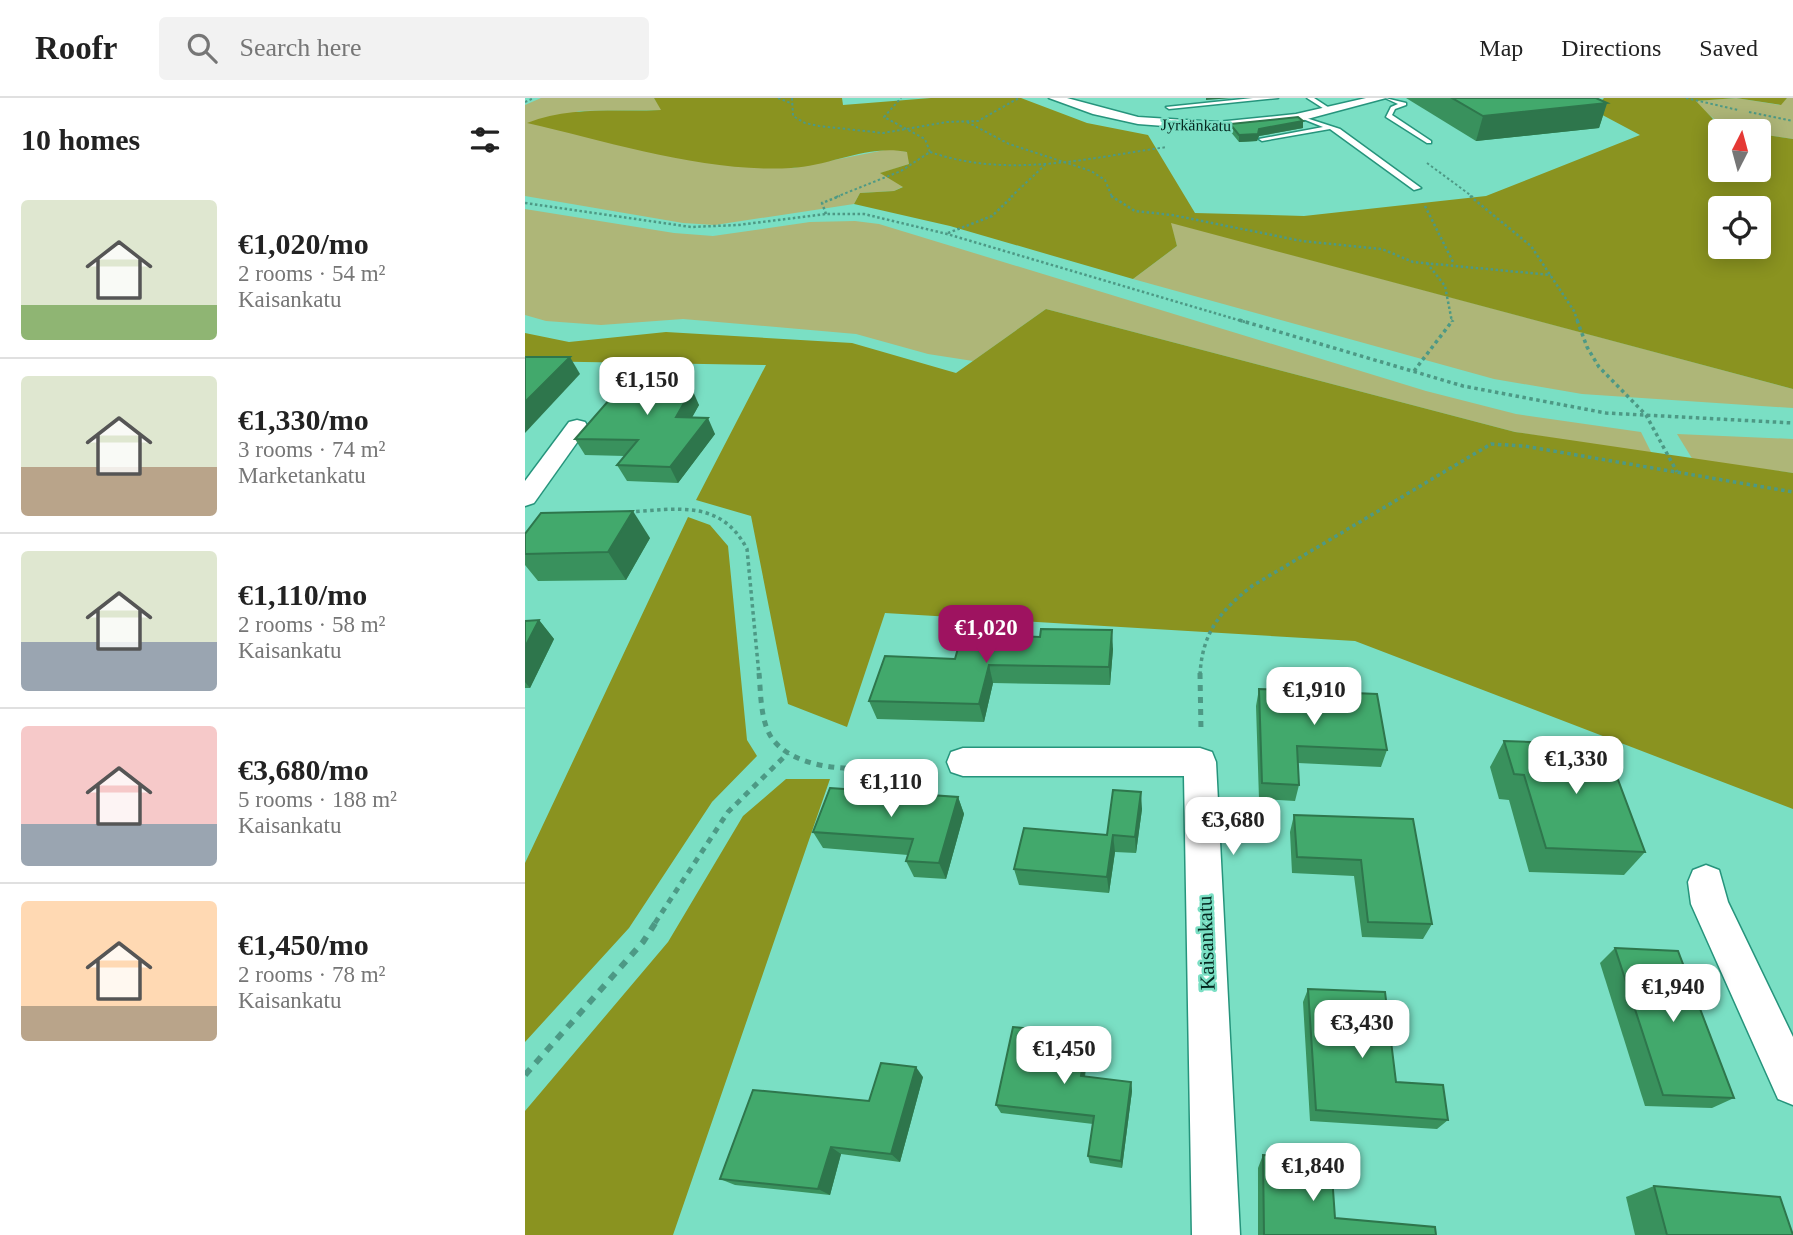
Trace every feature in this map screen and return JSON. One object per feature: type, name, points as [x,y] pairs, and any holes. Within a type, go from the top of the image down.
[{"type":"street","name":"Jyrkänkatu","points":[[1055,98],[1102,114],[1157,124],[1239,126],[1305,118],[1380,98]]},
{"type":"street","points":[[525,498],[577,428]]},
{"type":"street","points":[[963,762],[1200,762]]},
{"type":"street","name":"Kaisankatu","points":[[1200,762],[1216,1235]]},
{"type":"street","points":[[1706,882],[1710,904],[1793,1084]]},
{"type":"lane","points":[[1169,107],[1275,98]]},
{"type":"lane","points":[[1310,98],[1331,111]]},
{"type":"lane","points":[[1388,98],[1404,104],[1393,108],[1388,116],[1429,142]]},
{"type":"lane","points":[[1305,118],[1338,130],[1417,188]]},
{"type":"lane","points":[[1262,139],[1328,128]]},
{"type":"path","points":[[525,102],[534,98]]},
{"type":"path","points":[[778,98],[793,104]]},
{"type":"path","points":[[792,98],[793,116],[805,123],[884,133],[978,121],[1019,98]]},
{"type":"path","points":[[901,98],[884,117],[925,139],[930,152],[950,162],[978,166],[1067,162],[1167,147]]},
{"type":"path","points":[[1686,98],[1738,110]]},
{"type":"path","points":[[1749,112],[1793,121]]},
{"type":"path","points":[[967,122],[1009,144],[1091,171],[1105,180],[1112,198],[1135,211],[1172,215],[1302,241],[1382,249],[1413,262],[1551,275]]},
{"type":"path","points":[[826,214],[822,203],[901,171],[930,152]]},
{"type":"path","points":[[1427,162],[1504,221],[1531,246],[1574,312],[1587,347],[1599,367],[1646,415],[1678,472]]},
{"type":"path","points":[[947,234],[992,216],[1047,163]]},
{"type":"path","points":[[1417,188],[1454,264]]},
{"type":"path","points":[[525,203],[691,227],[739,225],[826,214],[864,214],[947,234],[1463,386],[1606,414],[1793,423]]},
{"type":"path","points":[[1414,372],[1453,320],[1445,286],[1427,263]]},
{"type":"path","points":[[1200,762],[1202,653],[1210,629],[1229,605],[1263,579],[1491,444],[1524,446],[1793,492]]},
{"type":"path","points":[[619,512],[702,512],[728,520],[741,530],[747,549],[763,713],[773,740],[787,753],[810,763],[864,769],[963,762]]},
{"type":"path","points":[[525,1075],[643,942],[727,812],[787,753]]},
{"type":"green space","points":[[541,98],[654,98],[662,110],[576,111],[793,168],[890,149],[908,152],[909,164],[881,173],[904,186],[894,191],[860,193],[854,204],[715,225],[683,223],[525,196],[525,105]]},
{"type":"green space","points":[[654,98],[842,98],[843,105],[931,98],[1021,98],[1087,123],[1148,135],[1195,213],[1304,216],[1486,196],[1640,135],[1593,110],[1604,98],[1736,98],[1696,101],[1713,119],[1708,119],[1708,182],[1771,182],[1771,136],[1793,139],[1793,389],[1171,223],[1177,246],[1133,279],[950,226],[854,204],[860,193],[894,191],[903,187],[880,173],[909,164],[907,152],[892,150],[863,153],[791,168],[726,166],[658,154],[527,123],[560,114],[661,110]]},
{"type":"green space","points":[[1736,98],[1780,105],[1787,98],[1793,98],[1793,139],[1771,136],[1771,119],[1715,119],[1695,101]]},
{"type":"green space","points":[[1736,98],[1787,98],[1781,105]]},
{"type":"green space","points":[[525,209],[674,233],[713,236],[810,222],[855,221],[879,224],[1426,391],[1516,414],[1641,432],[1652,454],[1515,432],[1046,309],[973,361],[928,354],[856,334],[683,319],[601,325],[546,321],[525,315]]},
{"type":"green space","points":[[1170,222],[1793,389],[1793,408],[1582,394],[1494,379],[1133,279],[1177,246]]},
{"type":"green space","points":[[1046,309],[1515,432],[1793,473],[1793,809],[1355,641],[885,613],[847,727],[788,704],[751,516],[696,500],[766,365],[525,361],[525,333],[569,342],[666,332],[852,343],[956,373]]},
{"type":"green space","points":[[1677,434],[1793,439],[1793,473],[1693,460]]},
{"type":"green space","points":[[688,517],[710,525],[728,546],[747,740],[757,756],[712,802],[629,928],[525,1042],[525,863]]},
{"type":"green space","points":[[786,779],[830,779],[673,1235],[525,1235],[525,1111],[668,942],[743,816]]},
{"type":"building","points":[[1452,98],[1596,98],[1607,103],[1483,116]]},
{"type":"building","points":[[1298,117],[1303,121],[1259,129],[1258,134],[1239,135],[1230,124]]},
{"type":"building","points":[[525,357],[570,357],[525,402]]},
{"type":"building","points":[[683,359],[663,390],[692,389],[676,417],[708,418],[670,467],[617,465],[638,440],[575,439],[644,360]]},
{"type":"building","points":[[633,511],[608,552],[525,554],[525,534],[541,513]]},
{"type":"building","points":[[539,620],[525,647],[525,621]]},
{"type":"building","points":[[1041,629],[1112,630],[1109,667],[989,665],[979,704],[869,701],[885,656],[955,659],[962,634],[1040,637]]},
{"type":"building","points":[[1259,689],[1377,694],[1387,750],[1297,746],[1299,785],[1262,783]]},
{"type":"building","points":[[1504,741],[1605,745],[1645,852],[1546,848],[1524,775],[1514,774]]},
{"type":"building","points":[[830,788],[958,797],[939,863],[906,861],[913,839],[813,832]]},
{"type":"building","points":[[1113,790],[1141,792],[1135,837],[1113,835],[1107,877],[1014,869],[1024,828],[1107,835]]},
{"type":"building","points":[[1294,815],[1413,819],[1432,924],[1368,922],[1361,860],[1297,857]]},
{"type":"building","points":[[1615,948],[1678,951],[1734,1098],[1663,1095]]},
{"type":"building","points":[[1308,989],[1385,992],[1396,1082],[1443,1085],[1448,1120],[1316,1110]]},
{"type":"building","points":[[1013,1027],[1087,1035],[1081,1076],[1131,1082],[1121,1161],[1088,1156],[1094,1116],[996,1105]]},
{"type":"building","points":[[881,1063],[916,1067],[891,1154],[831,1147],[818,1189],[720,1179],[753,1090],[869,1101]]},
{"type":"building","points":[[1263,1155],[1331,1161],[1335,1218],[1435,1227],[1436,1235],[1264,1235]]},
{"type":"building","points":[[1654,1186],[1780,1197],[1793,1235],[1667,1235]]}]
